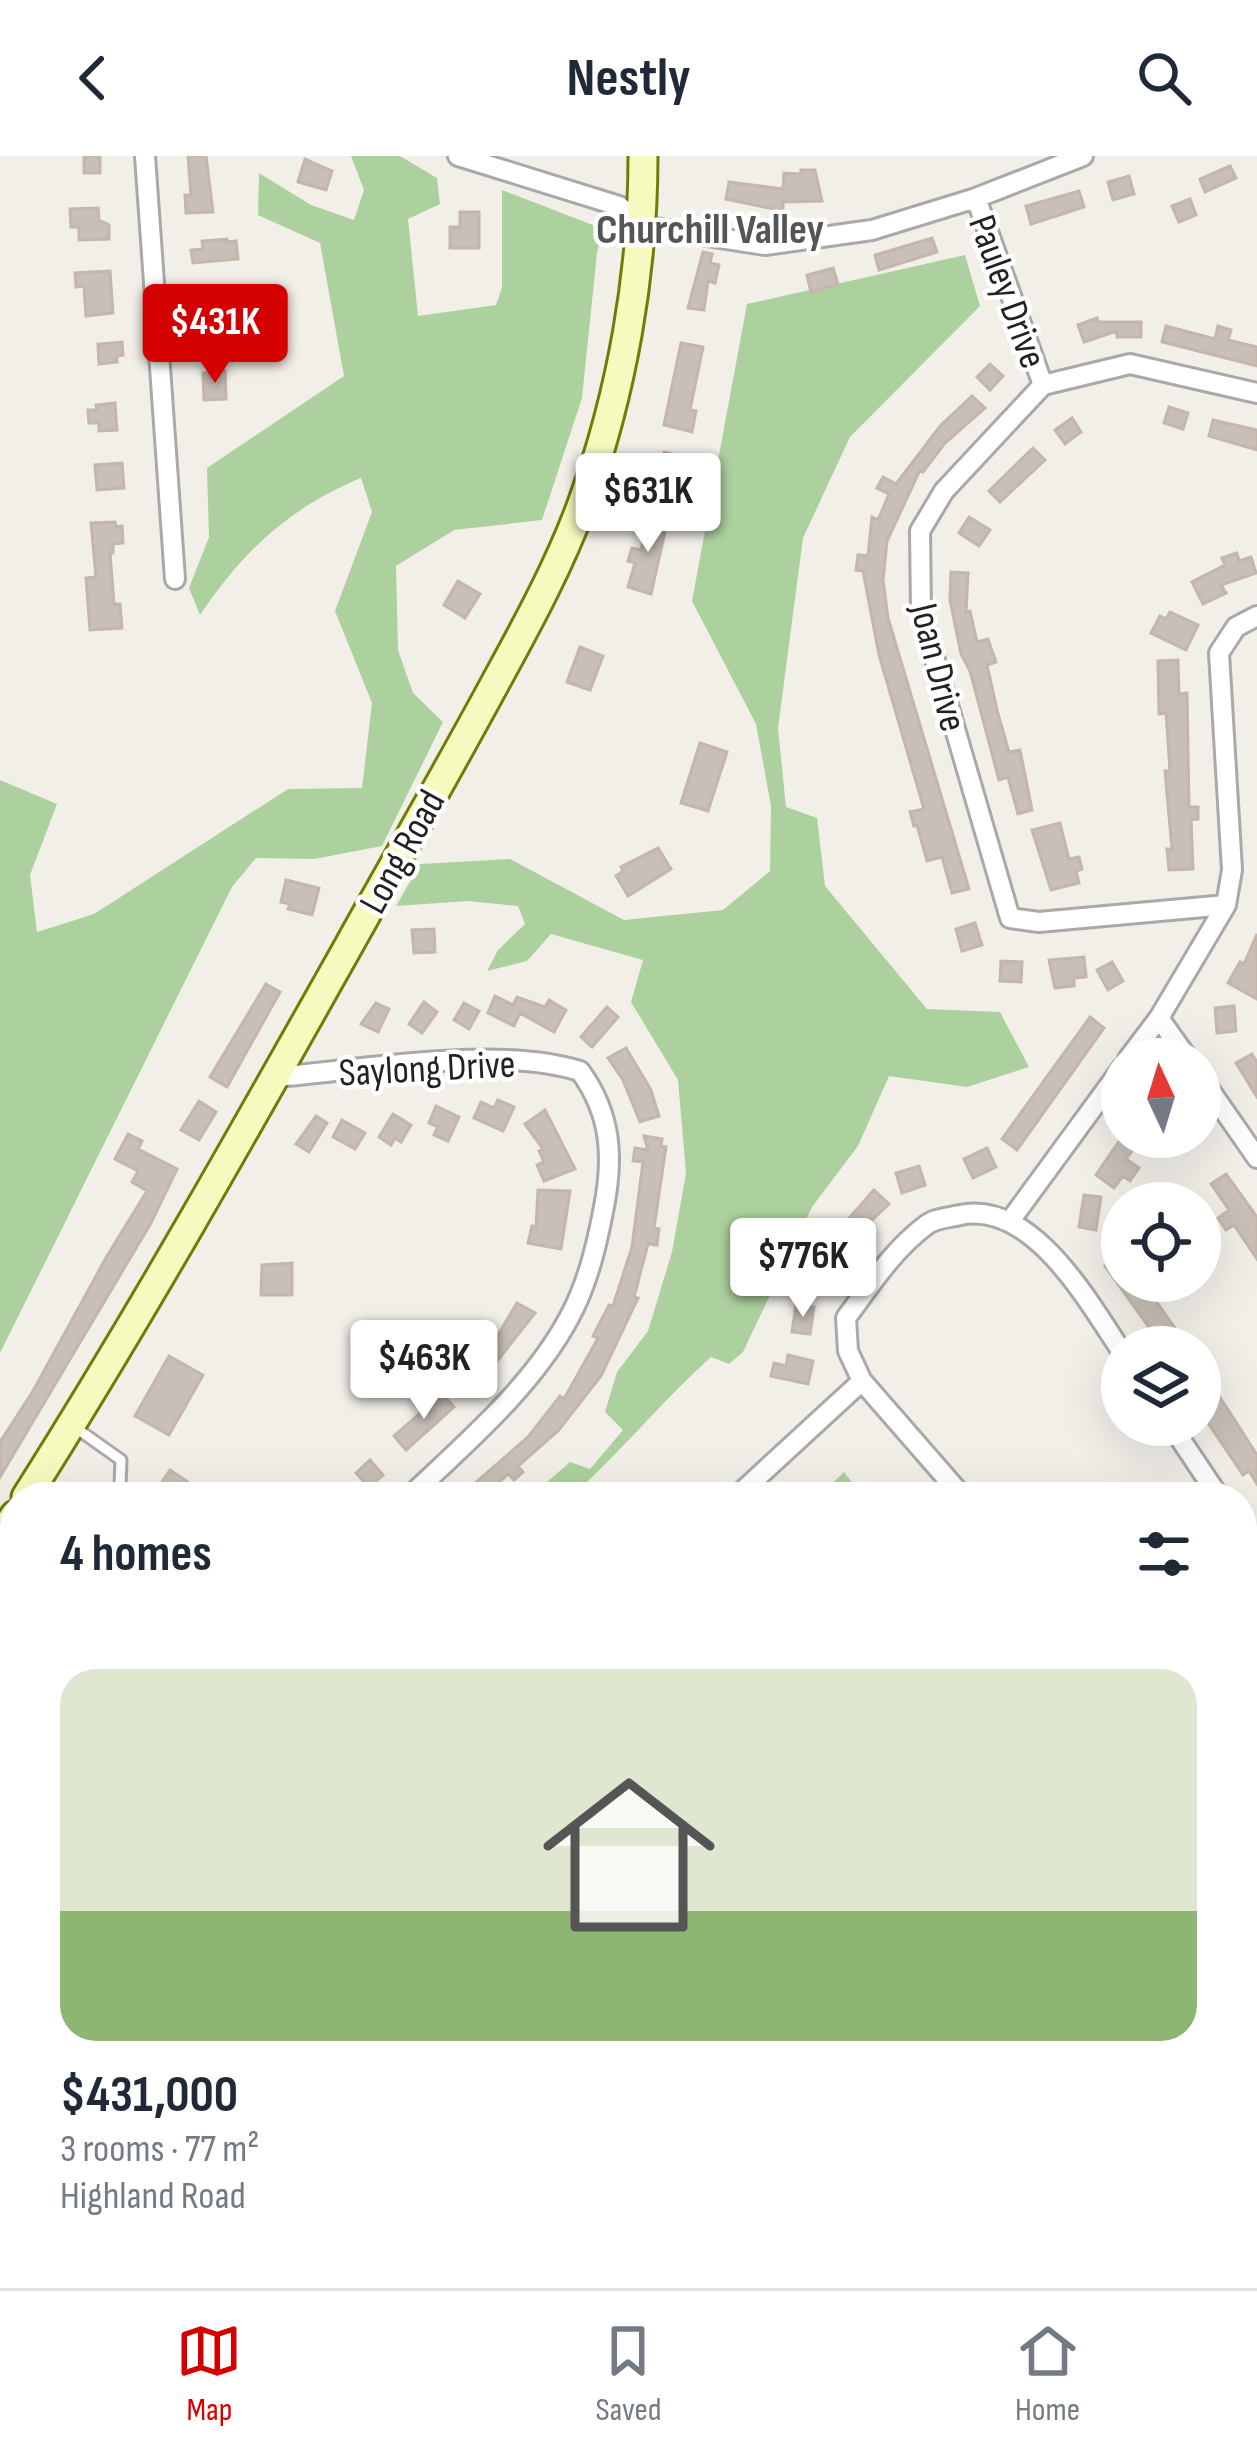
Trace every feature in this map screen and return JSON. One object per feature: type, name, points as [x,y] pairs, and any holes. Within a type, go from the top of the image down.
[{"type":"street","points":[[145,156],[175,579]]},
{"type":"street","points":[[458,156],[619,206],[643,226],[765,245],[872,230],[976,198],[1083,156]]},
{"type":"street","name":"Long Road","points":[[36,1482],[275,1077],[506,663],[581,508],[613,395],[643,226],[643,156]]},
{"type":"street","name":"Pauley Drive","points":[[976,198],[1042,385]]},
{"type":"street","points":[[1042,385],[1130,364],[1257,393]]},
{"type":"street","name":"Joan Drive","points":[[1042,385],[944,491],[920,531],[921,612],[1010,918],[1039,922],[1226,905]]},
{"type":"street","points":[[1144,1038],[1226,905],[1232,870],[1220,653],[1237,627],[1257,616]]},
{"type":"street","points":[[1159,1018],[1173,1038]]},
{"type":"street","name":"Saylong Drive","points":[[275,1077],[501,1059],[548,1061],[580,1071],[606,1117],[609,1183],[594,1258],[569,1318],[515,1393],[424,1482]]},
{"type":"street","points":[[1010,1221],[1101,1097]]},
{"type":"street","points":[[1221,1106],[1257,1158]]},
{"type":"street","points":[[950,1482],[862,1381],[848,1351],[846,1318],[893,1254],[929,1221],[978,1211],[1010,1221],[1040,1244],[1077,1284],[1105,1326]]},
{"type":"street","points":[[752,1482],[862,1381]]},
{"type":"street","points":[[1185,1446],[1209,1482]]},
{"type":"lane","points":[[72,1425],[121,1460],[120,1482]]},
{"type":"green space","points":[[351,156],[400,156],[437,178],[440,204],[408,219],[418,316],[496,305],[502,287],[502,190],[603,229],[582,398],[542,520],[454,530],[396,566],[398,650],[413,693],[443,722],[382,846],[314,859],[256,858],[232,887],[0,1353],[0,780],[57,804],[30,875],[37,932],[94,914],[288,789],[362,788],[372,703],[335,611],[372,512],[361,478],[312,503],[270,533],[200,615],[189,588],[209,537],[207,468],[344,376],[320,243],[258,215],[259,173],[311,205],[354,220],[364,190]]},
{"type":"green space","points":[[965,255],[980,306],[850,437],[803,538],[778,728],[786,807],[817,818],[825,886],[927,1009],[1000,1012],[1029,1067],[967,1087],[889,1076],[858,1146],[812,1207],[743,1352],[729,1364],[711,1357],[586,1482],[547,1482],[570,1462],[590,1469],[623,1430],[605,1412],[617,1372],[648,1331],[672,1252],[686,1173],[678,1080],[631,1002],[643,960],[551,934],[527,961],[487,971],[498,950],[525,924],[518,906],[468,901],[396,906],[420,864],[510,859],[624,920],[723,910],[770,871],[771,806],[756,724],[692,601],[747,304]]},
{"type":"building","points":[[84,156],[100,156],[100,173],[84,173]]},
{"type":"building","points":[[188,156],[206,156],[213,212],[186,213],[185,195],[191,195]]},
{"type":"building","points":[[305,159],[332,171],[326,190],[298,182]]},
{"type":"building","points":[[1230,166],[1236,178],[1205,192],[1200,179]]},
{"type":"building","points":[[801,170],[815,170],[822,201],[783,202],[783,211],[726,199],[729,182],[783,189],[784,173],[801,174]]},
{"type":"building","points":[[1129,176],[1134,194],[1113,200],[1108,182]]},
{"type":"building","points":[[1079,191],[1084,207],[1031,224],[1026,206]]},
{"type":"building","points":[[1190,199],[1196,215],[1179,222],[1172,206]]},
{"type":"building","points":[[98,208],[99,220],[109,225],[109,239],[79,240],[79,227],[71,227],[70,209]]},
{"type":"building","points":[[460,212],[479,212],[479,248],[450,248],[450,227],[460,227]]},
{"type":"building","points":[[932,238],[937,252],[879,270],[875,255]]},
{"type":"building","points":[[202,241],[236,241],[238,259],[193,263],[191,250],[203,249]]},
{"type":"building","points":[[703,252],[712,254],[710,263],[719,265],[715,283],[708,281],[704,310],[688,308]]},
{"type":"building","points":[[833,268],[838,284],[811,292],[807,275]]},
{"type":"building","points":[[110,271],[113,313],[86,316],[84,286],[76,287],[75,273]]},
{"type":"building","points":[[221,300],[223,326],[200,328],[198,302]]},
{"type":"building","points":[[1097,318],[1098,322],[1141,322],[1141,337],[1117,337],[1117,331],[1084,342],[1078,325]]},
{"type":"building","points":[[1166,326],[1215,339],[1218,326],[1231,330],[1228,340],[1257,347],[1257,366],[1162,342]]},
{"type":"building","points":[[122,342],[123,355],[117,356],[117,362],[99,364],[98,344]]},
{"type":"building","points":[[681,343],[703,347],[690,410],[696,411],[692,432],[664,425]]},
{"type":"building","points":[[990,364],[1003,376],[990,390],[977,377]]},
{"type":"building","points":[[225,371],[226,399],[204,400],[203,373]]},
{"type":"building","points":[[972,396],[985,408],[920,470],[887,541],[883,580],[888,618],[969,889],[952,893],[942,857],[927,861],[914,826],[910,812],[924,809],[879,655],[863,571],[856,570],[858,555],[868,556],[872,517],[878,520],[889,494],[877,488],[883,477],[896,484],[941,425]]},
{"type":"building","points":[[115,403],[117,430],[99,431],[99,423],[89,423],[88,410]]},
{"type":"building","points":[[1169,407],[1188,413],[1183,429],[1164,423]]},
{"type":"building","points":[[1072,418],[1081,432],[1065,444],[1055,430]]},
{"type":"building","points":[[1213,420],[1257,430],[1257,450],[1209,436]]},
{"type":"building","points":[[1033,448],[1045,460],[1000,502],[989,491]]},
{"type":"building","points":[[664,452],[687,458],[682,479],[659,473]]},
{"type":"building","points":[[122,463],[124,488],[97,490],[95,465]]},
{"type":"building","points":[[650,513],[668,518],[651,594],[628,587],[635,563],[628,561],[632,548],[641,550]]},
{"type":"building","points":[[969,517],[990,530],[979,546],[959,533]]},
{"type":"building","points":[[115,522],[116,527],[122,526],[123,543],[113,544],[110,553],[114,604],[120,604],[122,628],[90,630],[86,578],[96,577],[91,523]]},
{"type":"building","points":[[1237,553],[1239,561],[1251,557],[1256,573],[1221,585],[1226,593],[1203,604],[1192,582],[1225,565],[1222,558]]},
{"type":"building","points":[[951,572],[968,573],[966,612],[970,611],[977,642],[988,639],[996,662],[987,665],[998,714],[1009,752],[1020,750],[1032,810],[1018,814],[1008,777],[999,780],[970,671],[961,654],[950,600]]},
{"type":"building","points":[[458,581],[480,594],[465,618],[444,605]]},
{"type":"building","points":[[1170,612],[1198,625],[1186,650],[1151,633],[1160,616],[1166,619]]},
{"type":"building","points":[[580,647],[603,656],[590,690],[567,682]]},
{"type":"building","points":[[1178,660],[1179,694],[1187,693],[1189,807],[1198,807],[1198,819],[1191,820],[1193,869],[1169,870],[1167,849],[1172,849],[1165,771],[1170,771],[1166,713],[1159,714],[1158,661]]},
{"type":"building","points":[[700,743],[727,752],[708,811],[681,803]]},
{"type":"building","points":[[1060,823],[1069,859],[1079,857],[1082,869],[1076,871],[1079,883],[1051,890],[1032,830]]},
{"type":"building","points":[[658,848],[671,869],[628,896],[616,876],[623,871],[621,867]]},
{"type":"building","points":[[286,880],[319,888],[312,915],[288,909],[290,904],[281,902]]},
{"type":"building","points":[[975,923],[982,945],[962,951],[956,929]]},
{"type":"building","points":[[434,929],[435,952],[414,953],[412,930]]},
{"type":"building","points":[[1257,934],[1257,999],[1228,983],[1240,962],[1244,964]]},
{"type":"building","points":[[1084,957],[1086,977],[1074,978],[1074,986],[1055,988],[1049,960]]},
{"type":"building","points":[[1001,961],[1022,962],[1021,982],[1000,981]]},
{"type":"building","points":[[1112,962],[1123,981],[1108,990],[1097,970]]},
{"type":"building","points":[[266,984],[280,992],[227,1087],[210,1077]]},
{"type":"building","points":[[495,996],[513,1005],[517,997],[545,1007],[549,1000],[566,1010],[554,1032],[520,1013],[514,1026],[488,1013]]},
{"type":"building","points":[[424,1002],[437,1012],[422,1033],[409,1024]]},
{"type":"building","points":[[376,1003],[389,1009],[378,1032],[361,1024]]},
{"type":"building","points":[[464,1003],[479,1011],[469,1029],[454,1020]]},
{"type":"building","points":[[1234,1006],[1236,1031],[1217,1033],[1215,1008]]},
{"type":"building","points":[[607,1007],[618,1017],[592,1047],[581,1037]]},
{"type":"building","points":[[1090,1017],[1104,1028],[1017,1150],[1002,1139]]},
{"type":"building","points":[[626,1048],[651,1090],[659,1116],[640,1122],[608,1058]]},
{"type":"building","points":[[1252,1054],[1257,1062],[1257,1097],[1236,1063]]},
{"type":"building","points":[[498,1100],[514,1107],[503,1131],[474,1118],[481,1102],[494,1108]]},
{"type":"building","points":[[199,1101],[216,1112],[199,1140],[181,1130]]},
{"type":"building","points":[[436,1106],[459,1117],[448,1141],[434,1135],[438,1127],[429,1123]]},
{"type":"building","points":[[545,1110],[575,1169],[544,1181],[537,1165],[544,1162],[539,1151],[543,1149],[525,1124]]},
{"type":"building","points":[[393,1114],[411,1125],[401,1142],[395,1138],[391,1145],[379,1137]]},
{"type":"building","points":[[316,1116],[327,1123],[309,1152],[296,1144]]},
{"type":"building","points":[[342,1120],[365,1133],[355,1149],[333,1137]]},
{"type":"building","points":[[128,1134],[142,1141],[138,1149],[177,1169],[151,1223],[0,1477],[0,1442],[147,1191],[132,1182],[138,1171],[115,1159]]},
{"type":"building","points":[[644,1136],[662,1139],[661,1146],[666,1147],[654,1228],[659,1229],[657,1245],[648,1244],[634,1297],[638,1298],[601,1376],[558,1431],[518,1466],[523,1472],[514,1480],[508,1474],[499,1482],[476,1482],[528,1437],[560,1396],[564,1399],[598,1338],[593,1336],[609,1305],[613,1306],[632,1247],[643,1162],[633,1161],[635,1148],[648,1150]]},
{"type":"building","points":[[987,1148],[996,1167],[973,1178],[964,1159]]},
{"type":"building","points":[[1108,1158],[1127,1158],[1139,1168],[1130,1181],[1123,1176],[1118,1182],[1106,1182],[1096,1175]]},
{"type":"building","points":[[919,1166],[925,1185],[902,1193],[896,1173]]},
{"type":"building","points":[[1226,1174],[1257,1217],[1257,1259],[1234,1225],[1226,1230],[1221,1222],[1221,1216],[1229,1210],[1221,1198],[1221,1182],[1214,1182]]},
{"type":"building","points":[[538,1190],[570,1191],[561,1249],[528,1243],[532,1226],[536,1227]]},
{"type":"building","points":[[874,1190],[889,1204],[870,1222],[821,1290],[798,1275],[806,1265],[814,1270]]},
{"type":"building","points":[[1084,1195],[1101,1197],[1096,1230],[1079,1227]]},
{"type":"building","points":[[292,1263],[292,1295],[261,1295],[262,1265]]},
{"type":"building","points":[[1131,1302],[1157,1302],[1173,1326],[1148,1326]]},
{"type":"building","points":[[517,1303],[535,1313],[474,1390],[461,1378],[480,1358],[472,1352],[489,1329],[498,1335]]},
{"type":"building","points":[[796,1305],[814,1307],[810,1334],[792,1332]]},
{"type":"building","points":[[788,1355],[813,1361],[808,1384],[771,1376],[774,1363],[786,1366]]},
{"type":"building","points":[[169,1356],[203,1375],[169,1435],[135,1416]]},
{"type":"building","points":[[442,1394],[454,1407],[406,1450],[394,1436]]},
{"type":"building","points":[[1221,1399],[1257,1455],[1257,1482],[1249,1471],[1243,1475],[1221,1442]]},
{"type":"building","points":[[370,1460],[383,1475],[375,1482],[364,1482],[356,1473]]},
{"type":"building","points":[[170,1470],[188,1482],[162,1482]]},
{"type":"district","name":"Churchill Valley","points":[[710,228]]}]
